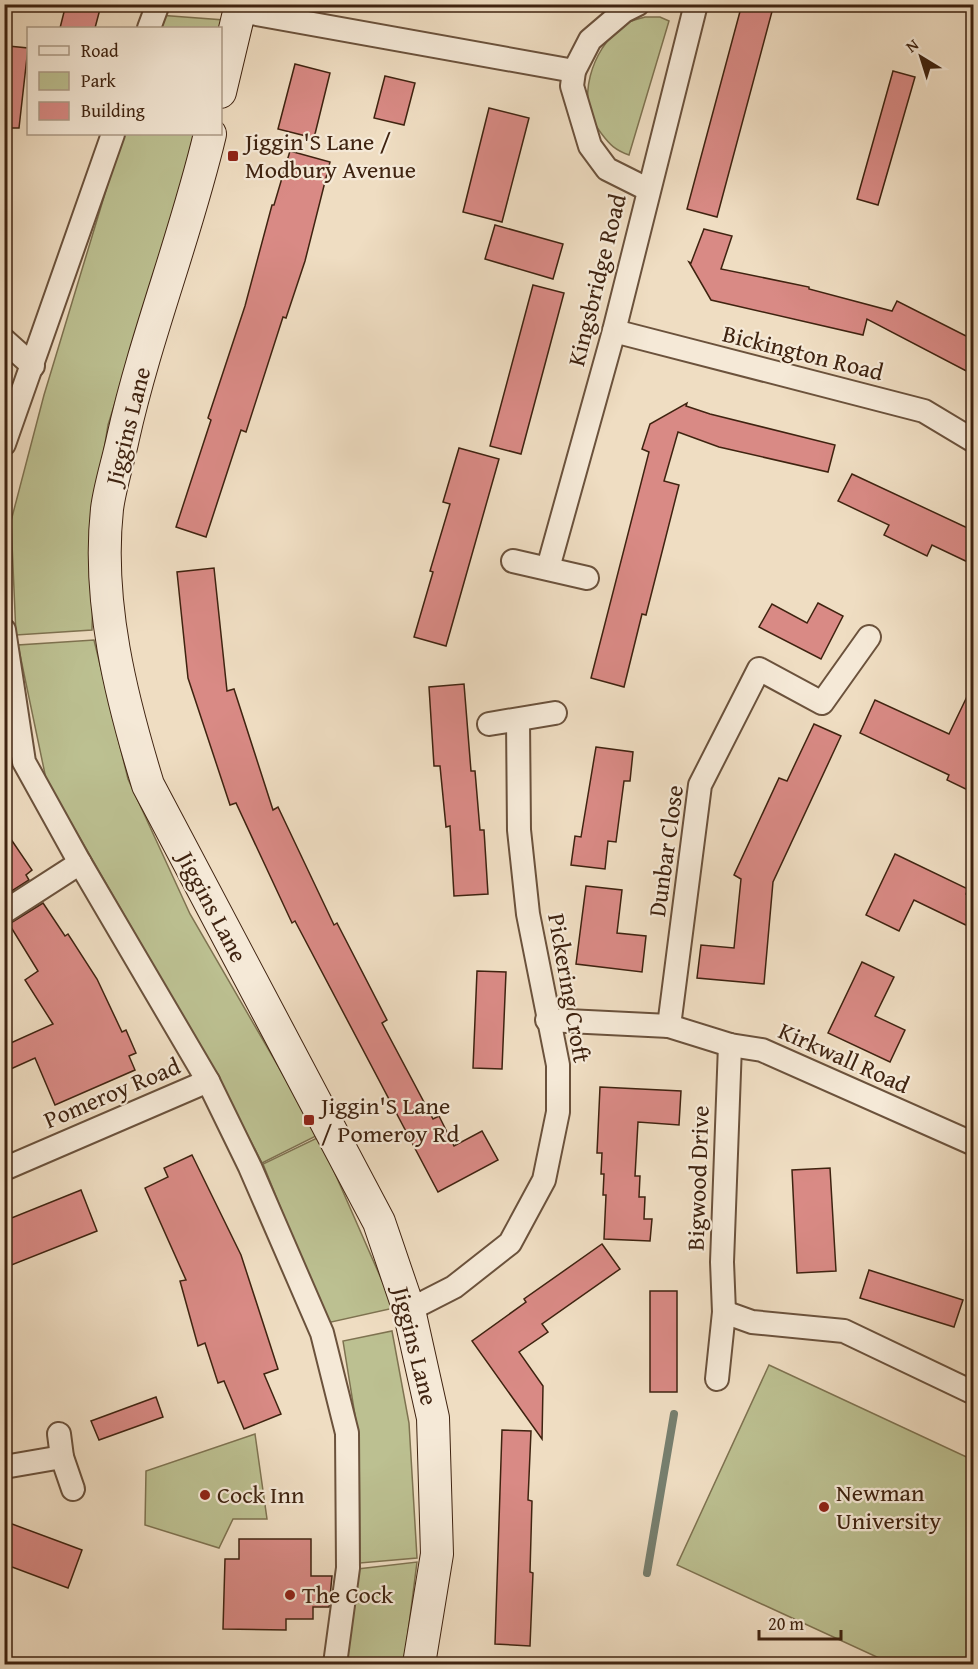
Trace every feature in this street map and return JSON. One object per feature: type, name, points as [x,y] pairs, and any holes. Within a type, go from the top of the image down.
[{"type":"street","points":[[149,27],[158,4]]},
{"type":"street","points":[[638,4],[624,11],[590,40],[574,71],[572,86],[590,146],[607,169],[647,189]]},
{"type":"street","name":"Kingsbridge Road","points":[[548,568],[614,331],[647,189],[696,4]]},
{"type":"street","points":[[222,84],[241,8],[574,71]]},
{"type":"street","points":[[4,444],[113,135]]},
{"type":"street","name":"Jiggins Lane","points":[[210,135],[195,197],[133,394],[107,508],[106,573],[112,635],[125,711],[148,785],[379,1222],[410,1310],[434,1418],[437,1554],[419,1665]]},
{"type":"street","name":"Bickington Road","points":[[614,331],[924,411],[974,441]]},
{"type":"street","points":[[4,340],[33,366]]},
{"type":"street","points":[[513,561],[587,578]]},
{"type":"street","points":[[4,630],[24,762],[80,863],[208,1081],[250,1167],[322,1333],[347,1433],[348,1568],[335,1665]]},
{"type":"street","name":"Dunbar Close","points":[[669,1026],[700,785],[753,679],[759,669],[822,703],[869,637]]},
{"type":"street","points":[[489,724],[555,713]]},
{"type":"street","name":"Pickering Croft","points":[[410,1310],[454,1287],[510,1243],[544,1180],[558,1112],[558,1065],[547,1020],[528,914],[519,830],[518,720]]},
{"type":"street","points":[[4,912],[80,863]]},
{"type":"street","name":"Kirkwall Road","points":[[547,1020],[669,1026],[730,1046],[762,1050],[974,1144]]},
{"type":"street","name":"Bigwood Drive","points":[[717,1379],[724,1312],[722,1262],[730,1046]]},
{"type":"street","name":"Pomeroy Road","points":[[4,1169],[208,1081]]},
{"type":"street","points":[[724,1312],[752,1322],[844,1331],[974,1394]]},
{"type":"street","points":[[58,1434],[62,1457],[73,1489]]},
{"type":"street","points":[[4,1467],[31,1465],[62,1457]]},
{"type":"green space","points":[[158,15],[224,20],[220,27],[154,27]]},
{"type":"green space","points":[[645,17],[660,17],[669,21],[629,155],[613,147],[601,133],[593,120],[588,91],[595,62],[612,36],[623,25]]},
{"type":"green space","points":[[123,135],[194,135],[168,235],[108,425],[95,506],[92,630],[16,635],[11,521],[44,395]]},
{"type":"green space","points":[[94,640],[128,779],[190,914],[318,1135],[262,1163],[220,1081],[46,779],[18,645]]},
{"type":"green space","points":[[319,1137],[394,1308],[327,1323],[263,1164]]},
{"type":"green space","points":[[392,1331],[409,1423],[417,1558],[360,1563],[359,1440],[343,1341]]},
{"type":"green space","name":"Newman University","points":[[769,1365],[973,1460],[973,1664],[892,1664],[677,1565]]},
{"type":"green space","name":"Cock Inn","points":[[255,1434],[267,1519],[233,1519],[219,1548],[145,1525],[146,1471]]},
{"type":"green space","points":[[417,1562],[404,1664],[337,1664],[349,1570]]},
{"type":"building","points":[[66,4],[100,9],[95,27],[60,27]]},
{"type":"building","points":[[742,4],[774,4],[717,217],[687,209]]},
{"type":"building","points":[[8,46],[27,48],[19,128],[4,128],[4,71]]},
{"type":"building","points":[[295,64],[330,73],[314,138],[278,129]]},
{"type":"building","points":[[893,71],[915,77],[878,205],[857,199]]},
{"type":"building","points":[[385,76],[415,83],[404,125],[374,118]]},
{"type":"building","points":[[489,108],[529,118],[502,222],[463,212]]},
{"type":"building","points":[[290,151],[330,162],[305,261],[286,318],[283,317],[246,432],[241,430],[206,537],[176,527],[211,420],[208,418],[245,306],[272,205],[274,205]]},
{"type":"building","points":[[495,225],[563,244],[553,279],[485,259]]},
{"type":"building","points":[[704,229],[732,236],[721,269],[809,287],[809,289],[892,311],[897,301],[974,340],[974,375],[867,319],[863,335],[711,300],[689,262],[691,263]]},
{"type":"building","points":[[533,285],[564,293],[521,454],[490,446]]},
{"type":"building","points":[[687,403],[686,406],[710,414],[835,445],[828,472],[719,447],[678,432],[664,481],[679,485],[646,615],[642,614],[624,687],[591,678],[649,452],[642,449],[650,424]]},
{"type":"building","points":[[459,448],[499,459],[446,646],[414,637],[450,504],[443,502]]},
{"type":"building","points":[[852,474],[974,531],[974,565],[932,545],[927,556],[884,535],[889,525],[838,501]]},
{"type":"building","points":[[214,568],[227,691],[234,689],[273,810],[278,807],[334,925],[337,923],[387,1020],[382,1023],[433,1119],[439,1116],[454,1146],[482,1131],[498,1160],[438,1192],[295,921],[292,923],[236,803],[230,805],[188,678],[177,572]]},
{"type":"building","points":[[818,603],[843,616],[821,659],[759,627],[772,604],[807,623]]},
{"type":"building","points":[[974,682],[974,793],[947,780],[949,775],[860,733],[875,700],[949,734]]},
{"type":"building","points":[[464,684],[471,771],[475,771],[480,830],[484,830],[488,894],[454,896],[450,826],[446,827],[440,766],[434,766],[429,687]]},
{"type":"building","points":[[814,724],[841,736],[773,882],[764,984],[697,978],[701,945],[734,948],[741,879],[734,875],[779,778],[787,781]]},
{"type":"building","points":[[596,747],[633,752],[630,781],[624,781],[616,842],[608,841],[605,869],[571,865],[575,836],[581,837]]},
{"type":"building","points":[[4,829],[32,870],[26,875],[29,880],[4,896]]},
{"type":"building","points":[[895,854],[968,889],[966,894],[974,897],[974,929],[914,900],[899,931],[866,915]]},
{"type":"building","points":[[586,886],[622,890],[617,933],[646,936],[642,972],[576,964]]},
{"type":"building","points":[[43,903],[65,936],[68,934],[97,979],[122,1032],[126,1030],[136,1053],[129,1056],[135,1070],[55,1105],[35,1058],[4,1072],[4,1046],[53,1024],[25,980],[38,971],[9,924]]},
{"type":"building","points":[[862,962],[894,977],[875,1016],[905,1030],[890,1062],[828,1033]]},
{"type":"building","points":[[477,971],[506,972],[502,1069],[473,1068]]},
{"type":"building","points":[[600,1087],[681,1091],[679,1125],[638,1122],[635,1176],[640,1176],[639,1197],[645,1197],[644,1219],[652,1219],[650,1241],[604,1239],[606,1195],[603,1195],[604,1174],[601,1174],[602,1153],[597,1153]]},
{"type":"building","points":[[192,1155],[241,1255],[278,1369],[264,1374],[281,1414],[244,1429],[224,1381],[218,1383],[205,1343],[198,1346],[180,1281],[186,1280],[145,1188],[168,1177],[164,1168]]},
{"type":"building","points":[[830,1168],[836,1271],[797,1273],[792,1170]]},
{"type":"building","points":[[81,1190],[97,1231],[4,1268],[4,1221]]},
{"type":"building","points":[[602,1244],[620,1269],[542,1324],[548,1332],[519,1352],[543,1386],[542,1439],[472,1341],[526,1302],[524,1299]]},
{"type":"building","points":[[869,1270],[963,1300],[954,1327],[860,1298]]},
{"type":"building","points":[[650,1291],[677,1291],[677,1392],[650,1392]]},
{"type":"building","points":[[156,1397],[163,1417],[99,1440],[91,1421]]},
{"type":"building","points":[[502,1430],[531,1431],[528,1500],[532,1501],[530,1572],[533,1573],[530,1646],[495,1644]]},
{"type":"building","points":[[4,1521],[82,1550],[68,1588],[4,1564]]},
{"type":"building","name":"The Cock","points":[[239,1539],[311,1539],[311,1576],[332,1576],[329,1607],[313,1607],[313,1619],[286,1619],[286,1630],[223,1629],[225,1559],[239,1559]]},
{"type":"waterway","points":[[647,1573],[674,1414]]},
{"type":"place","name":"Jiggin'S Lane / Modbury Avenue","points":[[233,156]]},
{"type":"place","name":"Jiggin'S Lane / Pomeroy Rd","points":[[309,1120]]},
{"type":"place","name":"Cock Inn","points":[[205,1495]]},
{"type":"place","name":"Newman University","points":[[824,1507]]},
{"type":"place","name":"The Cock","points":[[290,1595]]}]
